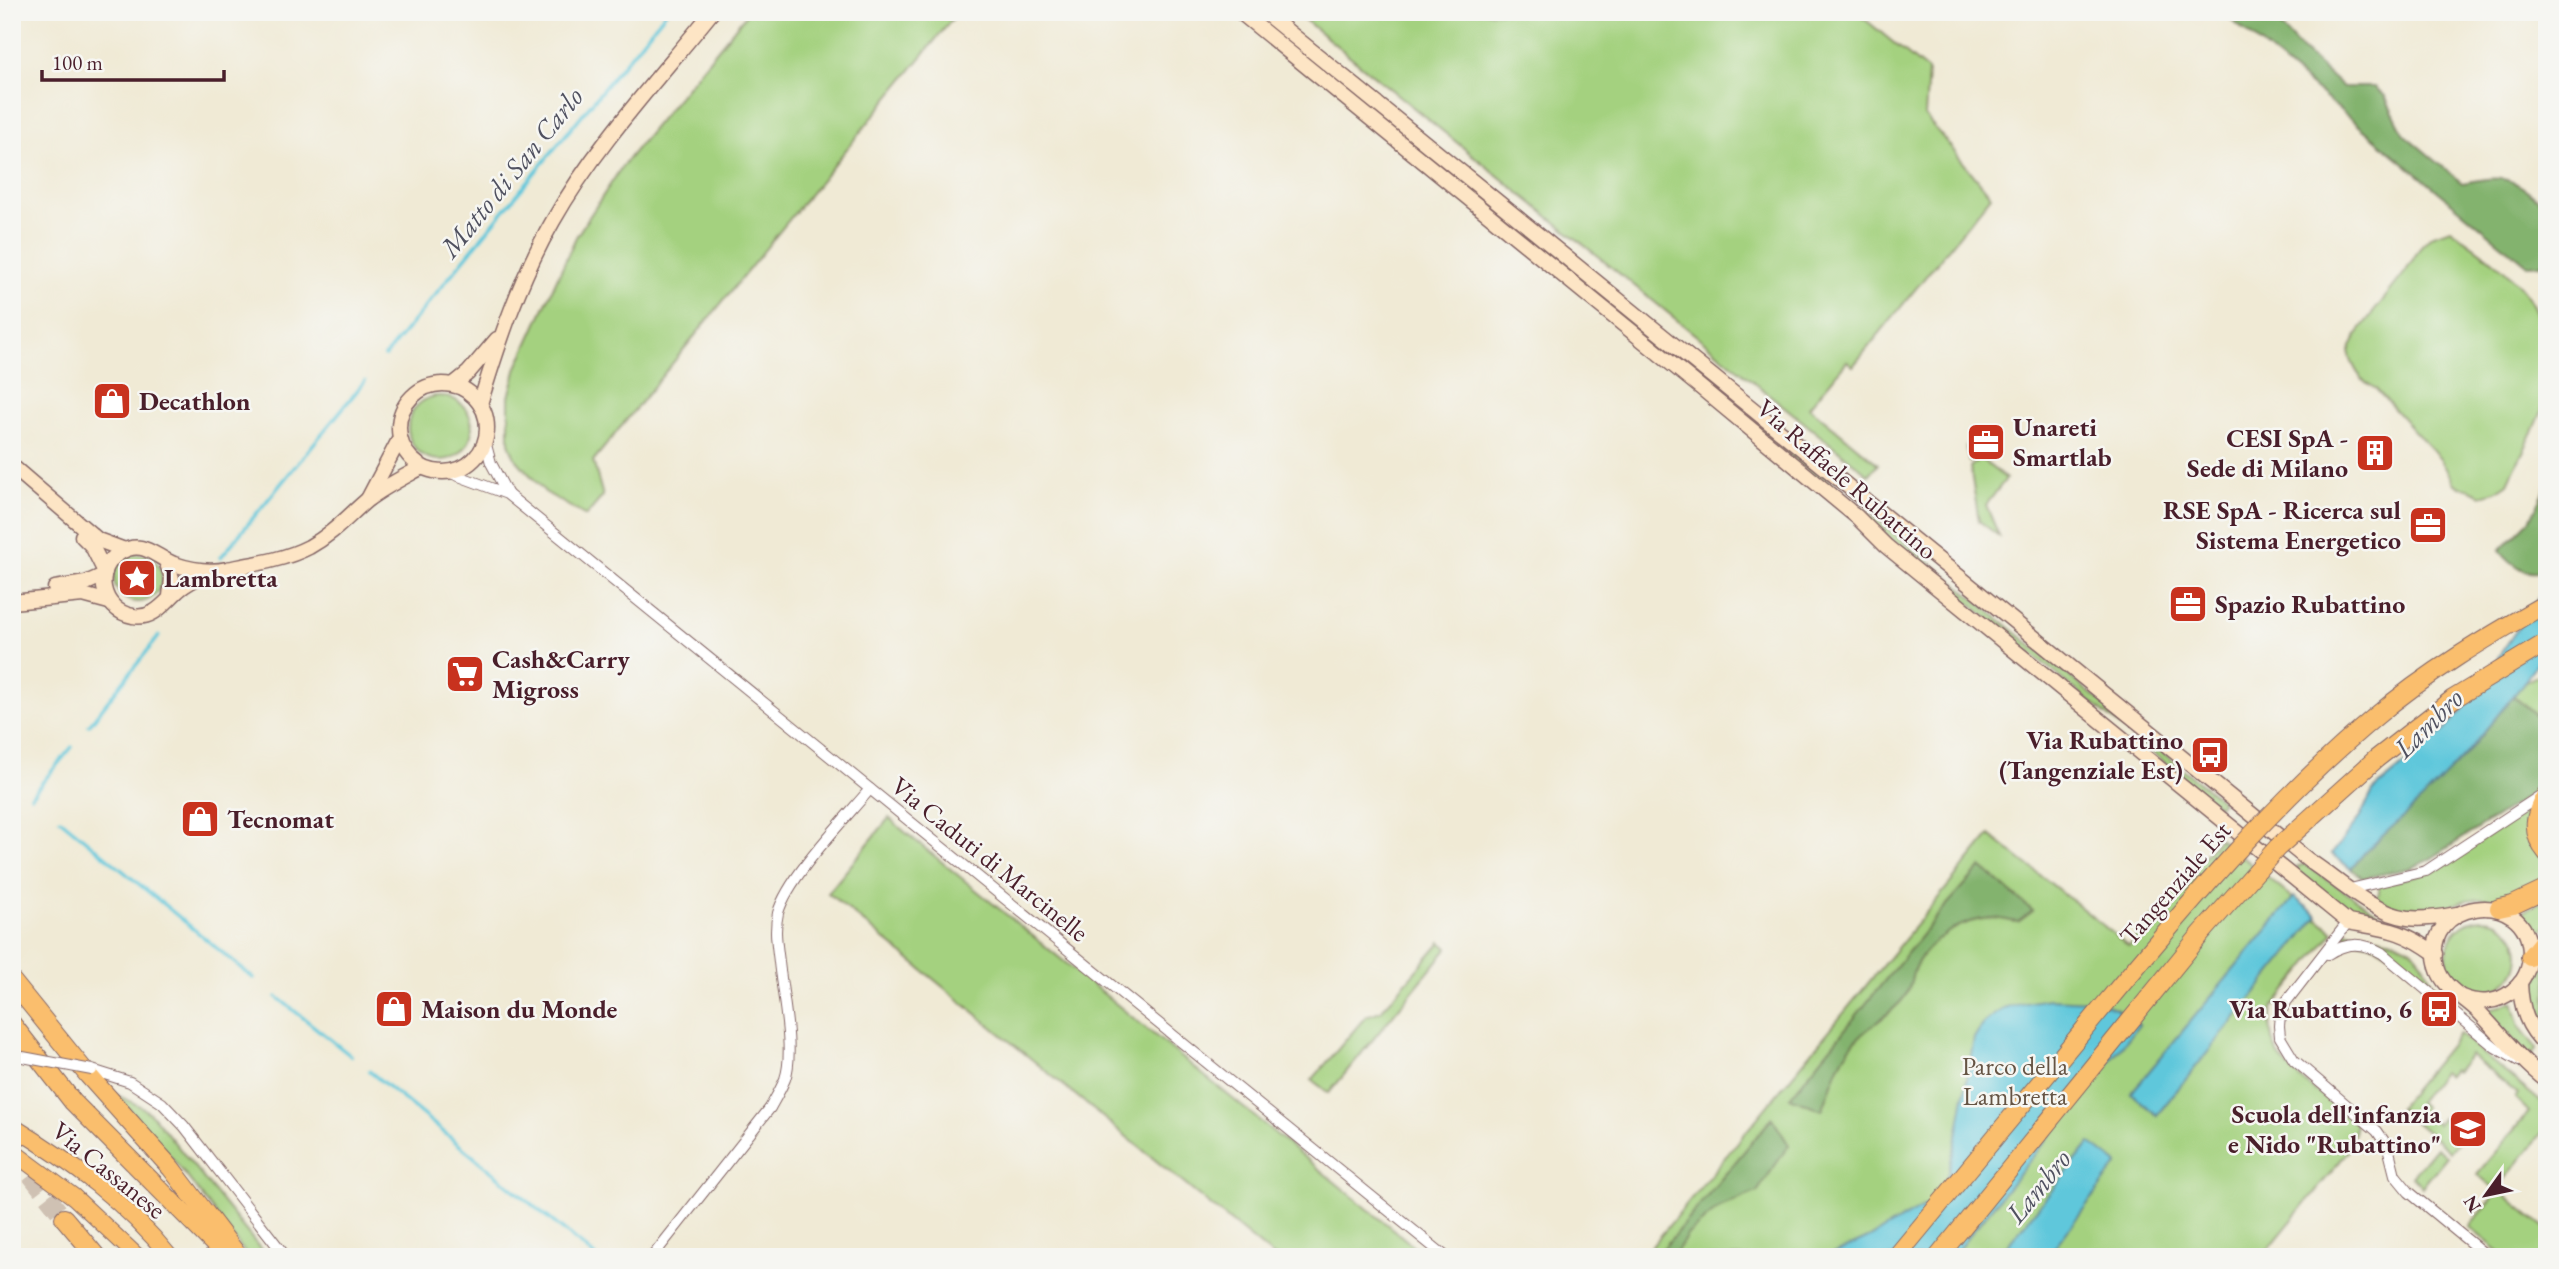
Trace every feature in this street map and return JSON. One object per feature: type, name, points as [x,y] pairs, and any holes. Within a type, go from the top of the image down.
[{"type":"highway","name":"Tangenziale Est","points":[[1896,1257],[2181,913],[2290,794],[2377,715],[2471,648],[2547,603]]},
{"type":"highway","name":"Tangenziale Est","points":[[1938,1257],[2201,934],[2277,848],[2376,759],[2453,699],[2545,644]]},
{"type":"highway","points":[[2547,792],[2534,820],[2541,846],[2547,853]]},
{"type":"highway","points":[[2499,908],[2547,889]]},
{"type":"highway","points":[[2530,957],[2547,936]]},
{"type":"highway","points":[[12,981],[88,1075],[171,1168],[239,1257]]},
{"type":"highway","points":[[12,1024],[73,1102],[227,1257]]},
{"type":"highway","points":[[148,1177],[211,1257]]},
{"type":"highway","points":[[64,1219],[97,1257]]},
{"type":"main road","name":"Via Cassanese","points":[[12,1126],[42,1144],[112,1197],[157,1240],[170,1257]]},
{"type":"main road","name":"Via Cassanese","points":[[12,1151],[74,1197],[138,1257]]},
{"type":"street","points":[[480,404],[502,332],[552,222],[595,155],[712,12]]},
{"type":"street","name":"Via Raffaele Rubattino","points":[[1240,12],[1700,387],[1857,517],[1896,554],[2348,922],[2397,931],[2412,937],[2436,954]]},
{"type":"street","name":"Via Raffaele Rubattino","points":[[1264,12],[2251,814],[2350,889],[2397,916],[2422,918],[2457,915],[2476,908],[2499,908]]},
{"type":"street","points":[[453,385],[478,363],[502,332]]},
{"type":"street","points":[[433,385],[453,385],[468,392],[480,404],[487,422],[485,441],[473,460],[464,467],[449,472],[435,471],[422,467],[407,453],[400,439],[400,417],[412,396],[433,385]]},
{"type":"street","points":[[368,500],[400,439]]},
{"type":"street","name":"Via Caduti di Marcinelle","points":[[485,441],[491,463],[507,494]]},
{"type":"street","points":[[12,466],[98,540],[125,550],[148,549],[166,561],[209,572]]},
{"type":"street","points":[[12,602],[83,595],[109,602],[122,613],[138,617],[154,613],[170,596],[209,572],[269,561],[307,548],[341,526],[368,500],[422,467]]},
{"type":"street","name":"Via Caduti di Marcinelle","points":[[449,472],[507,494],[1446,1257]]},
{"type":"street","points":[[12,475],[92,546],[104,573],[104,588],[109,602]]},
{"type":"street","points":[[12,592],[86,583],[104,573],[112,558],[125,550]]},
{"type":"street","points":[[166,561],[172,578],[170,596]]},
{"type":"street","points":[[652,1257],[770,1108],[786,1077],[788,1049],[776,931],[779,911],[785,895],[798,875],[870,789]]},
{"type":"street","points":[[2350,889],[2426,871],[2547,792]]},
{"type":"street","points":[[2462,997],[2479,1002],[2496,1000],[2512,992],[2526,973],[2530,957],[2529,944],[2522,928],[2499,908]]},
{"type":"street","points":[[2457,915],[2441,932],[2436,954],[2441,977],[2547,1082]]},
{"type":"street","points":[[2348,922],[2286,1002],[2280,1014],[2280,1037],[2294,1060],[2377,1131],[2388,1147],[2396,1175],[2409,1192],[2488,1257]]},
{"type":"street","points":[[2321,958],[2348,944],[2361,943],[2371,947],[2382,953],[2496,1047],[2528,1066]]},
{"type":"street","points":[[2520,983],[2521,1001],[2530,1027],[2547,1046]]},
{"type":"street","points":[[12,1055],[92,1070],[130,1082],[162,1103],[184,1126],[286,1257]]},
{"type":"green space","points":[[748,12],[958,12],[593,461],[603,496],[586,516],[545,492],[515,458],[509,443],[509,397],[517,367],[576,237],[623,165]]},
{"type":"green space","points":[[1246,12],[1256,12],[2222,801],[2218,806]]},
{"type":"green space","points":[[1295,12],[1856,12],[1928,71],[1925,116],[1991,196],[1853,366],[1847,361],[1809,407],[1878,464],[1869,475]]},
{"type":"green space","points":[[2222,12],[2261,12],[2273,18],[2302,50],[2343,87],[2375,87],[2385,96],[2404,134],[2462,183],[2489,179],[2508,180],[2535,196],[2547,206],[2547,256],[2541,264],[2527,265]]},
{"type":"green space","points":[[2450,229],[2488,257],[2519,285],[2540,320],[2545,342],[2547,392],[2538,421],[2508,483],[2496,491],[2482,495],[2455,484],[2441,460],[2376,389],[2361,378],[2349,351],[2361,328],[2406,271],[2421,246],[2431,236]]},
{"type":"green space","points":[[434,396],[446,396],[463,405],[470,416],[470,440],[463,451],[446,460],[434,460],[422,455],[413,446],[408,434],[408,422],[413,410],[422,401]]},
{"type":"green space","points":[[1966,447],[2006,479],[1986,505],[1999,536],[1979,521],[1970,467],[1976,462],[1969,462]]},
{"type":"green space","points":[[2547,486],[2547,568],[2528,571],[2515,565],[2500,550],[2530,520]]},
{"type":"green space","points":[[138,554],[155,561],[162,578],[155,595],[138,602],[121,595],[114,578],[121,561]]},
{"type":"green space","points":[[2547,670],[2547,724],[2513,696],[2524,683]]},
{"type":"green space","points":[[2513,696],[2547,724],[2547,784],[2427,861],[2411,868],[2364,878],[2351,869],[2365,852],[2465,755]]},
{"type":"green space","points":[[2532,806],[2547,858],[2547,880],[2506,898],[2467,900],[2436,911],[2408,911],[2390,906],[2376,897],[2379,885],[2436,870]]},
{"type":"green space","points":[[889,818],[1427,1257],[1274,1257],[828,893]]},
{"type":"green space","name":"Parco della Lambretta","points":[[1990,835],[2129,946],[2219,838],[2334,932],[2272,1008],[2271,1035],[2285,1064],[2356,1124],[2350,1149],[2262,1257],[1643,1257]]},
{"type":"green space","points":[[2304,864],[2385,918],[2384,922],[2357,915],[2337,905],[2298,873],[2297,867]]},
{"type":"green space","points":[[1981,867],[2033,911],[2018,922],[1991,918],[1969,922],[1938,939],[1916,965],[1903,999],[1851,1045],[1822,1110],[1790,1097],[1943,909]]},
{"type":"green space","points":[[2547,899],[2547,925],[2537,937],[2519,913]]},
{"type":"green space","points":[[2483,919],[2503,925],[2513,935],[2519,955],[2513,975],[2503,985],[2483,991],[2463,985],[2453,975],[2447,955],[2453,935],[2463,925]]},
{"type":"green space","points":[[2346,931],[2394,940],[2412,949],[2425,965],[2438,990],[2385,950],[2362,941],[2349,940],[2348,936],[2339,937]]},
{"type":"green space","points":[[1441,942],[1448,948],[1329,1093],[1312,1080],[1366,1016],[1381,1011]]},
{"type":"green space","points":[[2547,947],[2547,1023],[2535,999],[2537,980]]},
{"type":"green space","points":[[2513,1001],[2520,1027],[2537,1049],[2529,1059],[2488,1011]]},
{"type":"green space","points":[[2459,1034],[2547,1107],[2547,1127],[2496,1190],[2477,1174],[2529,1112],[2515,1098],[2518,1094],[2470,1055],[2456,1072],[2453,1070],[2448,1076],[2442,1072],[2418,1102],[2424,1107],[2421,1111],[2437,1124],[2442,1118],[2464,1136],[2450,1151],[2398,1108]]},
{"type":"green space","points":[[113,1093],[142,1107],[154,1117],[267,1257],[248,1257],[167,1152]]},
{"type":"green space","points":[[1772,1118],[1789,1145],[1757,1192],[1720,1207],[1688,1234],[1673,1257],[1656,1257]]},
{"type":"green space","points":[[2436,1147],[2447,1156],[2422,1187],[2412,1176]]},
{"type":"green space","points":[[2499,1190],[2547,1229],[2547,1257],[2506,1257],[2469,1227]]},
{"type":"water","points":[[2547,585],[2547,645],[2524,683],[2465,755],[2423,799],[2365,852],[2351,869],[2332,854],[2360,817],[2373,791],[2442,733],[2461,712]]},
{"type":"water","points":[[2294,897],[2318,916],[2157,1115],[2131,1093]]},
{"type":"water","points":[[2049,999],[2092,1001],[2116,1008],[2139,1025],[1952,1257],[1827,1257],[1927,1205],[1946,1179],[1956,1142],[1974,1038],[1989,1019],[2006,1008]]},
{"type":"water","points":[[2090,1143],[2118,1164],[2047,1257],[1998,1257]]},
{"type":"waterway","name":"Matto di San Carlo","points":[[385,356],[666,12]]},
{"type":"waterway","name":"Matto di San Carlo","points":[[221,557],[365,381]]},
{"type":"waterway","name":"Matto di San Carlo","points":[[89,725],[159,636]]},
{"type":"waterway","name":"Matto di San Carlo","points":[[31,796],[72,747]]},
{"type":"waterway","points":[[60,819],[253,978]]},
{"type":"waterway","points":[[277,997],[351,1056]]},
{"type":"waterway","points":[[369,1071],[596,1257]]},
{"type":"tunnel","points":[[14,1154],[64,1218]]},
{"type":"place","name":"Decathlon","points":[[112,401]]},
{"type":"place","name":"Unareti Smartlab","points":[[1986,442]]},
{"type":"place","name":"CESI SpA - Sede di Milano","points":[[2375,453]]},
{"type":"place","name":"RSE SpA - Ricerca sul Sistema Energetico","points":[[2428,525]]},
{"type":"place","name":"Lambretta","points":[[137,578]]},
{"type":"place","name":"Spazio Rubattino","points":[[2188,604]]},
{"type":"place","name":"Cash&Carry Migross","points":[[465,674]]},
{"type":"place","name":"Via Rubattino (Tangenziale Est)","points":[[2210,755]]},
{"type":"place","name":"Tecnomat","points":[[200,819]]},
{"type":"place","name":"Maison du Monde","points":[[394,1009]]},
{"type":"place","name":"Via Rubattino, 6","points":[[2439,1009]]},
{"type":"place","name":"Scuola dell'infanzia e Nido \"Rubattino\"","points":[[2468,1129]]},
{"type":"water label","name":"Lambro","points":[[2428,723]]},
{"type":"water label","name":"Lambro","points":[[2038,1186]]}]
